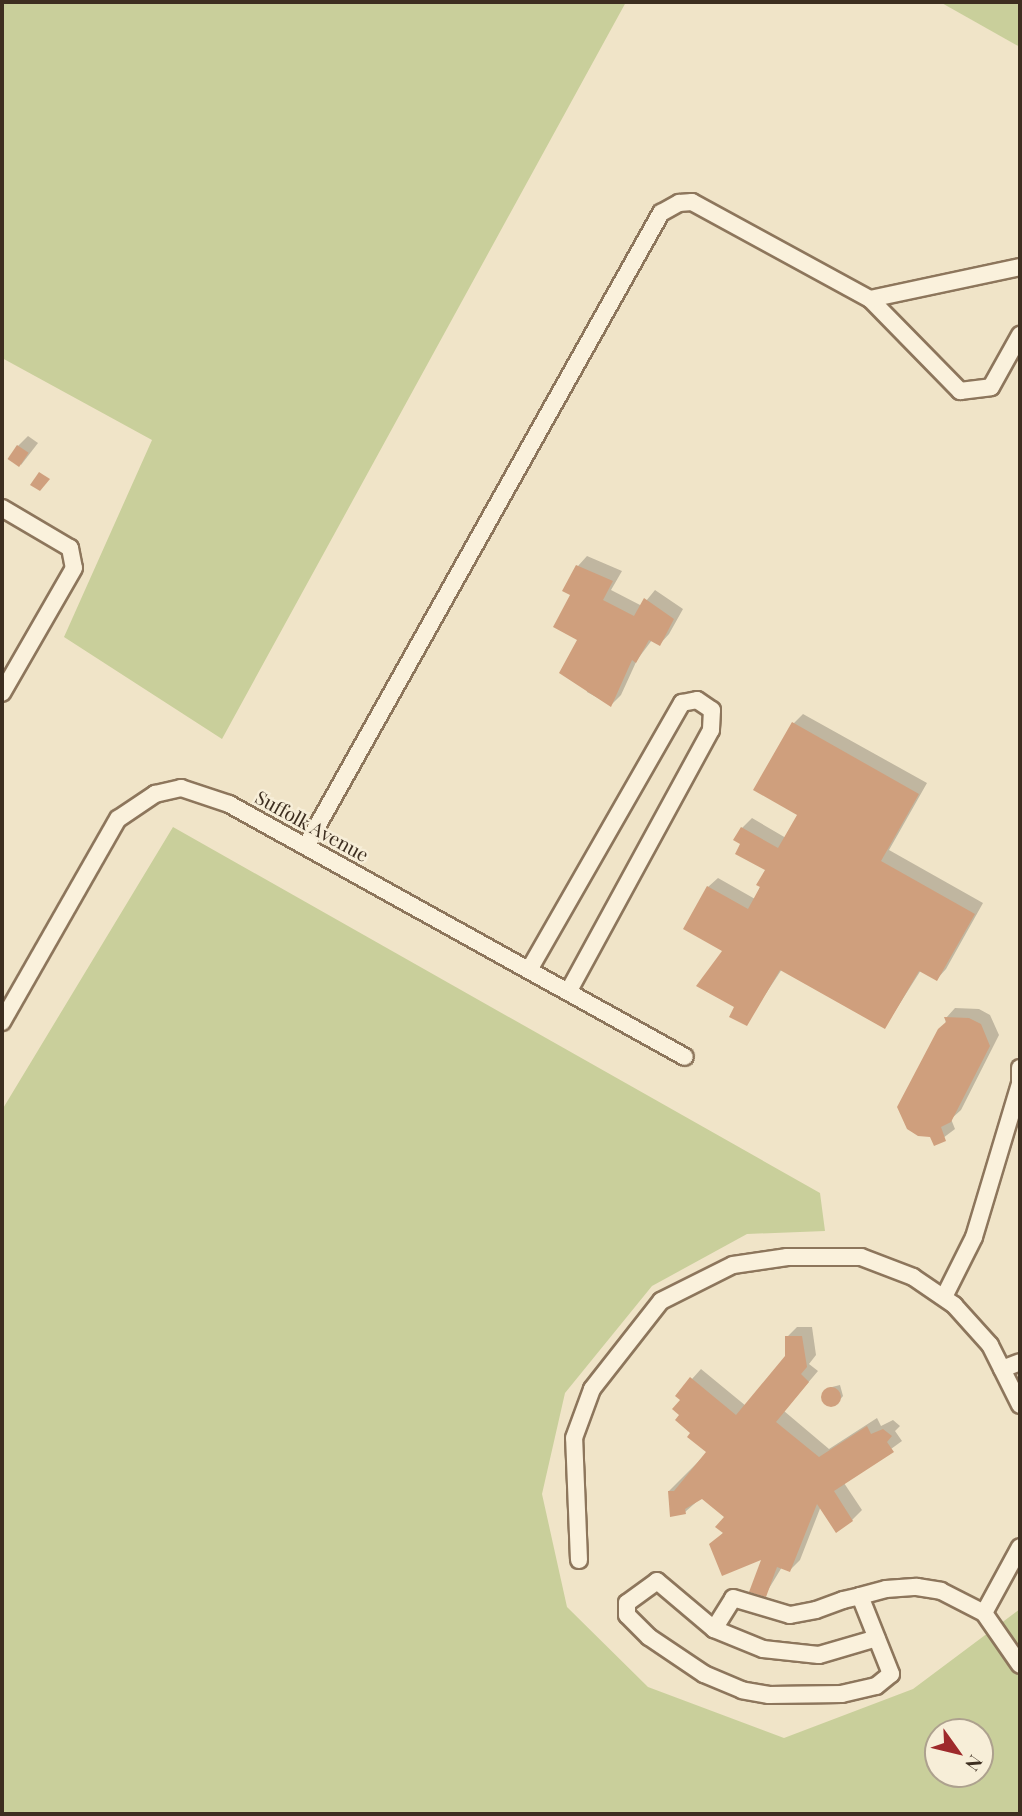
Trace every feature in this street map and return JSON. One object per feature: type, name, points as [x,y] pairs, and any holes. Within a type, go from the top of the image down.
[{"type":"street","points":[[306,846],[661,213],[679,203],[692,202],[870,299],[960,391],[991,387],[1020,335]]},
{"type":"street","points":[[870,299],[1020,267]]},
{"type":"street","points":[[2,508],[70,548],[74,568],[3,689]]},
{"type":"street","points":[[528,970],[682,703],[696,699],[712,710],[711,730],[568,992]]},
{"type":"street","name":"Suffolk Avenue","points":[[2,1022],[118,819],[155,794],[181,788],[229,804],[685,1057]]},
{"type":"street","points":[[944,1297],[974,1237],[1020,1084],[1020,1068]]},
{"type":"street","points":[[579,1560],[574,1437],[592,1389],[661,1301],[733,1265],[787,1257],[861,1257],[913,1277],[944,1297],[990,1345],[1020,1405]]},
{"type":"street","points":[[1002,1369],[1020,1362]]},
{"type":"street","points":[[984,1613],[1020,1547]]},
{"type":"street","points":[[860,1595],[877,1638],[891,1674],[876,1686],[842,1695],[769,1695],[742,1690],[704,1674],[649,1637],[627,1615],[627,1603],[657,1581],[714,1629],[763,1649],[819,1655],[877,1638]]},
{"type":"street","points":[[714,1629],[733,1598],[790,1615],[860,1595],[917,1587],[941,1591],[984,1613],[1020,1665]]},
{"type":"green space","points":[[2,2],[626,2],[222,739],[64,637],[152,440],[2,358]]},
{"type":"green space","points":[[940,2],[1020,2],[1020,47]]},
{"type":"green space","points":[[173,827],[820,1193],[825,1231],[747,1234],[652,1286],[565,1393],[542,1494],[567,1607],[648,1687],[784,1738],[913,1689],[1020,1609],[1020,1814],[2,1814],[2,1110]]},
{"type":"building","points":[[17,445],[29,453],[19,467],[7,459]]},
{"type":"building","points":[[39,472],[50,479],[40,491],[30,485]]},
{"type":"building","points":[[576,565],[613,581],[603,600],[634,616],[644,598],[674,619],[660,646],[649,640],[636,663],[632,660],[611,707],[559,673],[577,640],[553,627],[570,595],[562,591]]},
{"type":"building","points":[[792,722],[919,794],[881,861],[975,914],[937,981],[919,971],[885,1029],[780,970],[747,1026],[729,1017],[734,1007],[696,986],[722,951],[683,929],[707,886],[748,909],[760,887],[756,885],[765,870],[735,854],[740,844],[733,840],[741,827],[778,848],[797,815],[753,790]]},
{"type":"building","points":[[944,1017],[969,1018],[981,1024],[990,1046],[951,1122],[941,1127],[946,1141],[934,1146],[930,1137],[918,1136],[907,1129],[897,1107],[938,1029],[946,1022]]},
{"type":"building","points":[[785,1336],[802,1336],[807,1367],[801,1374],[809,1382],[776,1422],[819,1457],[867,1426],[871,1434],[883,1429],[892,1436],[887,1442],[894,1452],[834,1491],[853,1521],[836,1533],[817,1504],[790,1572],[777,1567],[766,1597],[749,1592],[761,1560],[722,1576],[709,1544],[723,1533],[715,1527],[724,1517],[702,1499],[685,1509],[686,1514],[670,1517],[668,1491],[674,1491],[706,1452],[687,1437],[690,1433],[675,1420],[679,1415],[672,1409],[680,1400],[675,1396],[690,1377],[736,1415],[785,1356]]},
{"type":"building","points":[[831,1387],[838,1390],[841,1397],[838,1404],[831,1407],[824,1404],[821,1397],[824,1390]]}]
